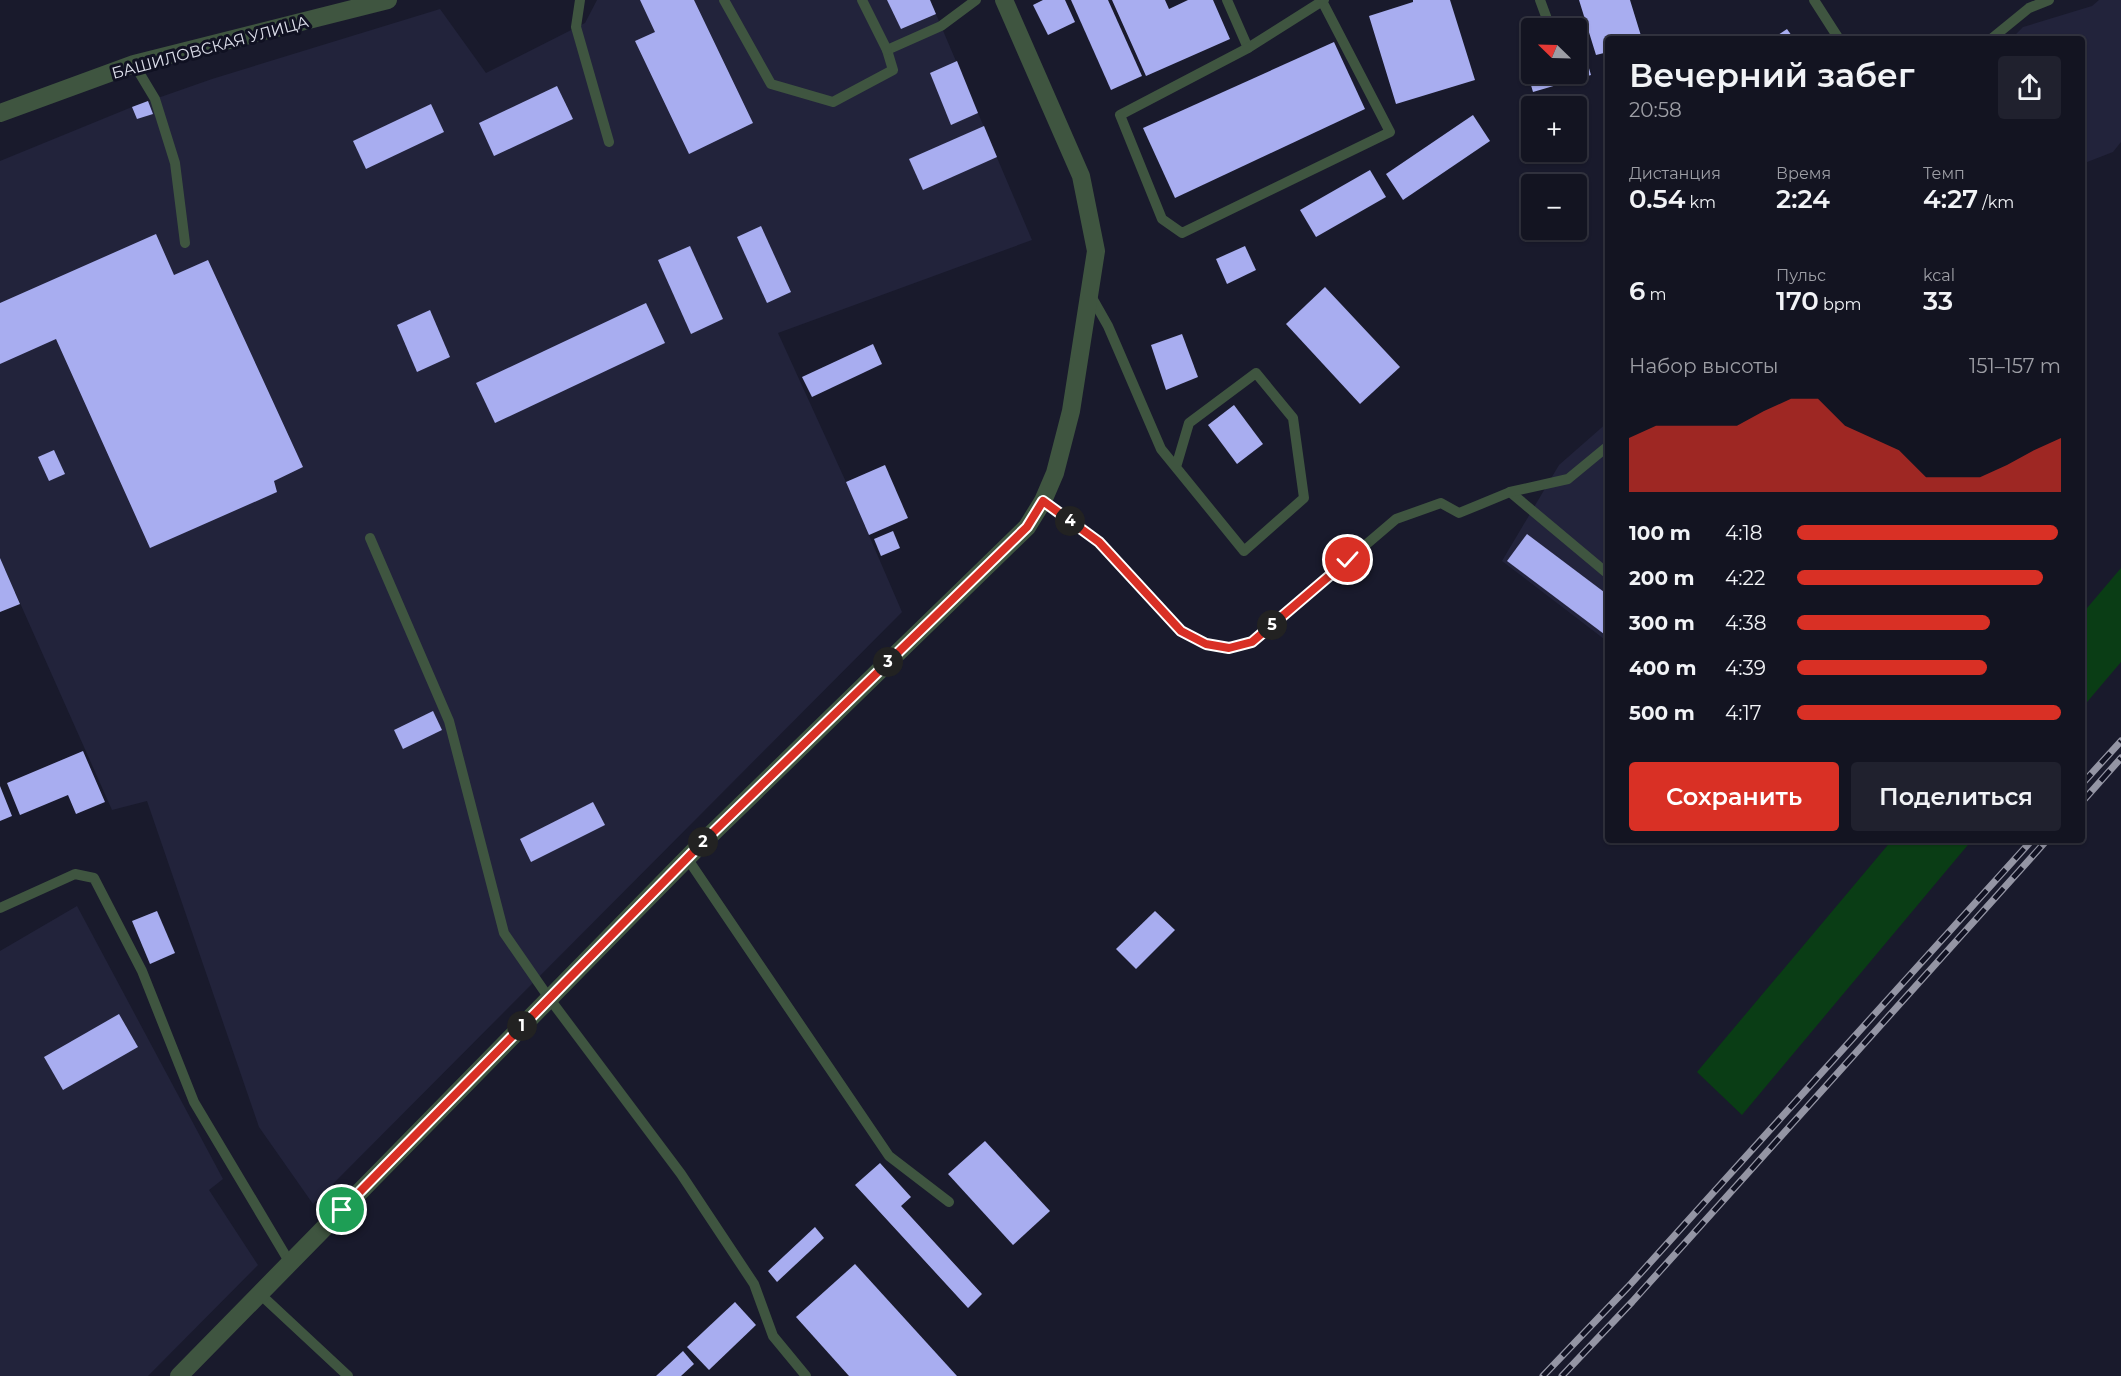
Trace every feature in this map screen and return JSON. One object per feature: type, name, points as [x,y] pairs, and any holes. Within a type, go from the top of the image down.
[{"type":"street","name":"БАШИЛОВСКАЯ УЛИЦА","points":[[0,113],[134,64],[388,0]]},
{"type":"street","points":[[179,1376],[687,858],[1027,527],[1043,501],[1055,473],[1071,411],[1091,296],[1096,251],[1080,176],[1004,0]]},
{"type":"lane","points":[[580,0],[576,27],[609,142]]},
{"type":"lane","points":[[724,0],[771,84],[833,102],[893,70],[887,50],[862,0]]},
{"type":"lane","points":[[887,50],[941,26],[976,0]]},
{"type":"lane","points":[[1227,0],[1248,48]]},
{"type":"lane","points":[[1540,0],[1546,18]]},
{"type":"lane","points":[[1814,0],[1837,36]]},
{"type":"lane","points":[[1995,36],[2029,8],[2049,0]]},
{"type":"lane","points":[[1323,1],[1390,132],[1182,233],[1162,219],[1120,115],[1248,48],[1323,1]]},
{"type":"lane","points":[[134,64],[155,99],[175,163],[185,243]]},
{"type":"lane","points":[[1091,296],[1108,326],[1161,449],[1244,551],[1304,498],[1293,418],[1256,374],[1189,423],[1176,467]]},
{"type":"lane","points":[[1043,501],[1099,542],[1181,631],[1206,644],[1229,648],[1252,642],[1396,519],[1441,503],[1459,513],[1510,492],[1568,479],[1605,448]]},
{"type":"lane","points":[[1510,492],[1605,571]]},
{"type":"lane","points":[[370,538],[449,721],[504,933],[549,998],[681,1174],[754,1284],[773,1336],[806,1376]]},
{"type":"lane","points":[[687,858],[889,1156],[949,1202]]},
{"type":"lane","points":[[0,908],[75,874],[94,878],[142,971],[194,1102],[290,1263]]},
{"type":"lane","points":[[260,1294],[348,1376]]},
{"type":"shaded area","points":[[597,0],[930,0],[1032,240],[778,333],[902,612],[313,1204],[259,1127],[147,801],[112,810],[0,558],[0,161],[132,107],[212,79],[440,9],[486,73],[585,23]]},
{"type":"shaded area","points":[[2099,0],[2121,0],[2121,142],[2113,152],[2085,163],[2085,36],[2014,36],[2023,27],[2092,6]]},
{"type":"shaded area","points":[[1605,425],[1605,640],[1502,561],[1559,465]]},
{"type":"shaded area","points":[[77,906],[223,1179],[209,1190],[258,1265],[148,1376],[0,1376],[0,951]]},
{"type":"green space","points":[[2121,568],[2121,662],[2085,704],[2085,610]]},
{"type":"green space","points":[[1889,843],[1969,843],[1742,1115],[1697,1072]]},
{"type":"building","points":[[640,0],[694,0],[753,123],[689,154],[635,41],[655,32]]},
{"type":"building","points":[[887,0],[930,0],[936,14],[901,29]]},
{"type":"building","points":[[1043,0],[1065,0],[1075,22],[1048,35],[1033,5]]},
{"type":"building","points":[[1071,0],[1108,0],[1142,76],[1111,90]]},
{"type":"building","points":[[1112,0],[1165,0],[1169,9],[1188,0],[1213,0],[1230,39],[1146,76]]},
{"type":"building","points":[[1413,0],[1450,0],[1475,80],[1396,104],[1369,16],[1413,2]]},
{"type":"building","points":[[1579,0],[1630,0],[1641,36],[1605,36],[1605,53],[1596,55],[1587,26],[1587,18],[1585,18]]},
{"type":"building","points":[[1787,29],[1792,36],[1776,36]]},
{"type":"building","points":[[1334,42],[1365,109],[1175,198],[1143,128]]},
{"type":"building","points":[[957,61],[978,113],[951,125],[930,73]]},
{"type":"building","points":[[1587,61],[1591,75],[1587,76]]},
{"type":"building","points":[[1531,84],[1560,84],[1533,92]]},
{"type":"building","points":[[557,86],[573,119],[494,156],[479,123]]},
{"type":"building","points":[[148,101],[153,114],[137,119],[132,107]]},
{"type":"building","points":[[431,104],[444,132],[366,169],[353,141]]},
{"type":"building","points":[[1473,115],[1490,141],[1403,200],[1386,174]]},
{"type":"building","points":[[984,126],[997,157],[923,190],[909,159]]},
{"type":"building","points":[[1370,170],[1386,197],[1316,237],[1300,210]]},
{"type":"building","points":[[761,226],[791,292],[767,303],[737,237]]},
{"type":"building","points":[[156,234],[174,275],[208,260],[303,467],[274,481],[277,492],[150,548],[56,339],[0,364],[0,303]]},
{"type":"building","points":[[690,246],[723,319],[691,334],[658,260]]},
{"type":"building","points":[[1245,246],[1256,270],[1227,284],[1216,259]]},
{"type":"building","points":[[1325,287],[1400,367],[1360,404],[1286,324]]},
{"type":"building","points":[[646,303],[665,343],[495,423],[476,383]]},
{"type":"building","points":[[430,310],[450,357],[417,372],[397,325]]},
{"type":"building","points":[[1182,334],[1198,377],[1166,390],[1151,345]]},
{"type":"building","points":[[873,344],[882,364],[812,397],[802,377]]},
{"type":"building","points":[[1234,405],[1263,444],[1237,464],[1208,425]]},
{"type":"building","points":[[54,450],[65,474],[49,481],[38,457]]},
{"type":"building","points":[[885,465],[908,518],[869,535],[846,482]]},
{"type":"building","points":[[893,531],[900,548],[881,556],[874,539]]},
{"type":"building","points":[[1527,534],[1605,593],[1605,635],[1507,561]]},
{"type":"building","points":[[0,558],[20,604],[0,612]]},
{"type":"building","points":[[433,711],[442,730],[403,749],[394,730]]},
{"type":"building","points":[[83,751],[105,802],[76,814],[68,795],[20,815],[7,783]]},
{"type":"building","points":[[0,786],[12,816],[0,821]]},
{"type":"building","points":[[593,802],[605,825],[531,862],[520,839]]},
{"type":"building","points":[[157,911],[175,953],[150,964],[132,921]]},
{"type":"building","points":[[1155,911],[1175,930],[1136,969],[1116,949]]},
{"type":"building","points":[[119,1014],[138,1047],[63,1090],[44,1057]]},
{"type":"building","points":[[985,1141],[1050,1211],[1013,1245],[948,1174]]},
{"type":"building","points":[[880,1163],[911,1197],[901,1206],[982,1294],[968,1308],[855,1185]]},
{"type":"building","points":[[815,1227],[824,1238],[777,1282],[768,1271]]},
{"type":"building","points":[[855,1264],[957,1376],[849,1376],[796,1317]]},
{"type":"building","points":[[735,1302],[756,1325],[709,1370],[687,1347]]},
{"type":"building","points":[[683,1351],[694,1364],[681,1376],[656,1376]]},
{"type":"railway","points":[[2085,781],[2121,741]]},
{"type":"railway","points":[[2085,799],[2121,758]]},
{"type":"railway","points":[[1543,1376],[1628,1287],[2029,843]]},
{"type":"railway","points":[[1562,1376],[1632,1302],[2044,843]]},
{"type":"route","points":[[342,1210],[697,848],[1027,527],[1043,501],[1099,542],[1181,631],[1206,644],[1229,648],[1252,642],[1348,560]]}]
